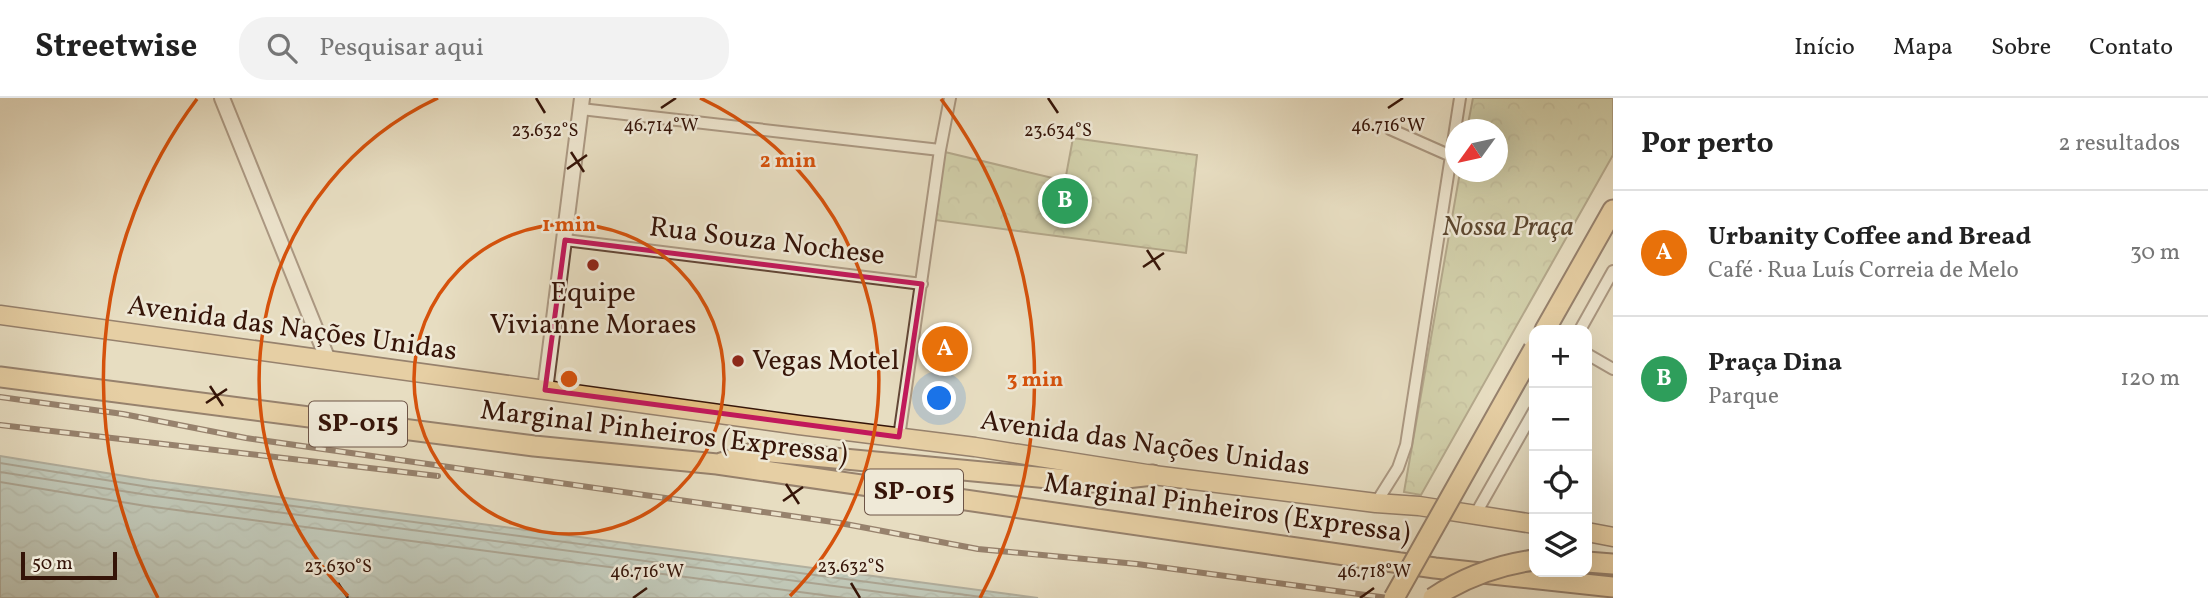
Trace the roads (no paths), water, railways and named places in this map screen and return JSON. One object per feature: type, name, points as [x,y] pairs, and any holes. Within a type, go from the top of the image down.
[{"type":"highway","points":[[1548,325],[1613,210]]},
{"type":"highway","name":"Avenida das Nações Unidas","points":[[0,315],[1066,460],[1153,475],[1419,506],[1529,523]]},
{"type":"highway","points":[[1394,598],[1529,358]]},
{"type":"highway","name":"Marginal Pinheiros (Expressa)","points":[[0,377],[534,446],[717,464],[1435,568],[1613,587]]},
{"type":"highway","points":[[717,464],[759,451],[1091,482],[1153,475]]},
{"type":"highway","points":[[1592,533],[1613,537]]},
{"type":"highway","points":[[1433,598],[1470,577],[1529,561]]},
{"type":"highway","points":[[1592,562],[1613,564]]},
{"type":"street","points":[[222,98],[328,360]]},
{"type":"street","points":[[899,437],[940,150],[950,98]]},
{"type":"street","points":[[1457,119],[1460,98]]},
{"type":"street","points":[[545,390],[581,103],[940,150]]},
{"type":"street","points":[[1390,128],[1445,153]]},
{"type":"street","points":[[1376,503],[1398,468],[1406,445],[1447,182]]},
{"type":"street","name":"Rua Souza Nochese","points":[[565,240],[922,284]]},
{"type":"street","points":[[1583,325],[1613,271]]},
{"type":"street","points":[[1592,357],[1613,369]]},
{"type":"street","points":[[1475,515],[1529,420]]},
{"type":"water","points":[[0,456],[150,480],[1038,598],[0,598]]},
{"type":"railway","points":[[0,397],[123,414],[246,438],[840,523],[978,549],[1137,564],[1388,598]]},
{"type":"railway","points":[[0,425],[438,476]]},
{"type":"place","name":"Praça Dina","points":[[1065,201]]},
{"type":"place","name":"Equipe Vivianne Moraes","points":[[593,265]]},
{"type":"place","name":"Urbanity Coffee and Bread","points":[[945,349]]},
{"type":"place","name":"Vegas Motel","points":[[738,361]]},
{"type":"park label","name":"Nossa Praça","points":[[1508,227]]}]
